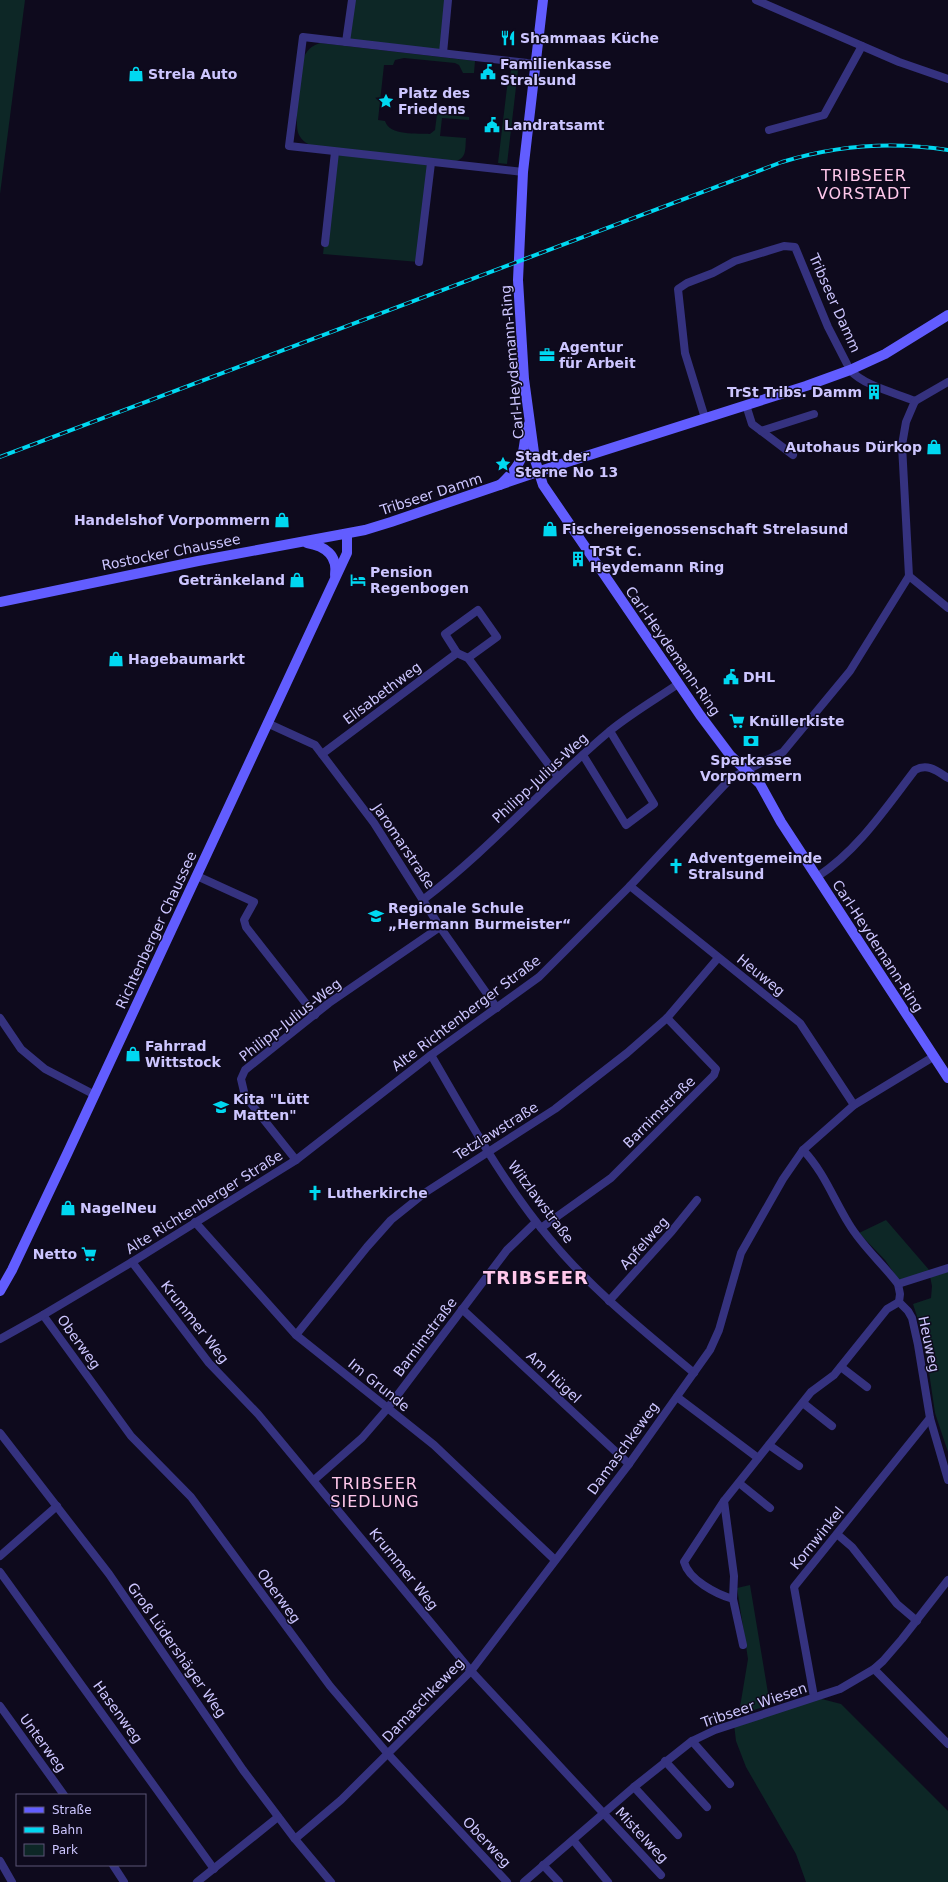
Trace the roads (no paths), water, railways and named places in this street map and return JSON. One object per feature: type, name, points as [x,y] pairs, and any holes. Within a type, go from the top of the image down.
[{"type":"main road","name":"Carl-Heydemann-Ring","points":[[543,0],[523,172],[518,261],[518,306],[530,422],[538,472],[543,485],[678,684],[730,755],[760,784],[781,822],[932,1057],[948,1078]]},
{"type":"main road","name":"Tribseer Damm","points":[[347,534],[391,522],[498,487],[538,472],[851,370],[885,354],[948,315]]},
{"type":"main road","points":[[498,487],[512,472],[520,460],[524,450],[526,431],[530,422]]},
{"type":"main road","name":"Rostocker Chaussee","points":[[0,602],[88,582],[297,542],[347,534]]},
{"type":"main road","name":"Richtenberger Chaussee","points":[[0,1291],[12,1270],[95,1095],[347,553],[347,534]]},
{"type":"main road","name":"Richtenberger Chaussee","points":[[297,542],[317,545],[330,552],[335,564],[334,580]]},
{"type":"street","points":[[346,42],[352,0]]},
{"type":"street","points":[[443,53],[448,0]]},
{"type":"street","points":[[756,0],[898,62],[948,79]]},
{"type":"street","points":[[523,172],[289,146],[303,37],[536,64]]},
{"type":"street","points":[[769,130],[824,115],[862,46]]},
{"type":"street","points":[[325,243],[335,152]]},
{"type":"street","points":[[419,262],[431,162]]},
{"type":"street","name":"Tribseer Damm","points":[[705,418],[685,353],[678,289],[687,283],[713,273],[735,261],[784,246],[795,247],[828,327],[851,370]]},
{"type":"street","points":[[851,370],[915,401]]},
{"type":"street","points":[[948,382],[915,401],[906,422],[902,445],[910,576],[948,608]]},
{"type":"street","points":[[746,405],[752,424],[793,455]]},
{"type":"street","points":[[761,431],[814,414]]},
{"type":"street","name":"Alte Richtenberger Straße","points":[[0,1339],[44,1315],[132,1262],[296,1160],[432,1055],[539,977],[630,886],[731,778],[783,752],[850,671],[910,576]]},
{"type":"street","points":[[468,658],[496,637],[478,610],[445,634],[457,653],[468,658],[558,777]]},
{"type":"street","name":"Elisabethweg","points":[[322,754],[457,653]]},
{"type":"street","name":"Philipp-Julius-Weg","points":[[424,899],[457,874],[558,777],[610,730],[678,684]]},
{"type":"street","name":"Jaromarstraße","points":[[267,723],[316,745],[374,823],[424,899],[440,927],[497,1008]]},
{"type":"street","points":[[583,755],[626,825],[654,804],[610,730]]},
{"type":"street","points":[[817,877],[835,864],[866,834],[916,770],[922,766],[930,767],[948,778]]},
{"type":"street","points":[[197,876],[254,902],[244,920],[246,927],[314,1015]]},
{"type":"street","name":"Heuweg","points":[[630,886],[800,1023],[854,1105]]},
{"type":"street","name":"Philipp-Julius-Weg","points":[[296,1160],[244,1096],[241,1079],[245,1070],[314,1015],[440,927]]},
{"type":"street","name":"Tetzlawstraße","points":[[296,1335],[367,1247],[391,1220],[426,1192],[555,1109],[627,1053],[667,1018],[718,958]]},
{"type":"street","points":[[0,1018],[21,1049],[45,1069],[95,1095]]},
{"type":"street","name":"Barnimstraße","points":[[314,1480],[362,1438],[387,1409],[507,1250],[538,1225],[611,1178],[714,1075],[716,1069],[667,1018]]},
{"type":"street","name":"Witzlawstraße","points":[[432,1055],[487,1152],[538,1225],[609,1301],[694,1373]]},
{"type":"street","name":"Damaschkeweg","points":[[295,1839],[341,1800],[471,1671],[629,1464],[710,1350],[719,1330],[741,1253],[783,1179],[803,1150],[854,1105],[932,1057]]},
{"type":"street","points":[[733,1599],[720,1596],[707,1587],[685,1567],[684,1562],[724,1501],[811,1392],[834,1375],[887,1309],[899,1302],[900,1294],[898,1284],[856,1234],[814,1162],[803,1150]]},
{"type":"street","name":"Apfelweg","points":[[609,1301],[672,1232],[697,1200]]},
{"type":"street","name":"Im Grunde","points":[[195,1222],[296,1335],[434,1445],[556,1560]]},
{"type":"street","name":"Krummer Weg","points":[[132,1262],[209,1363],[258,1414],[471,1671],[603,1813]]},
{"type":"street","points":[[898,1284],[948,1268]]},
{"type":"street","name":"Heuweg","points":[[899,1302],[908,1311],[915,1331],[930,1418],[948,1480]]},
{"type":"street","name":"Am Hügel","points":[[462,1309],[629,1464]]},
{"type":"street","name":"Oberweg","points":[[44,1315],[130,1436],[191,1497],[330,1686],[388,1754],[507,1882]]},
{"type":"street","points":[[841,1367],[867,1387]]},
{"type":"street","points":[[677,1397],[758,1458]]},
{"type":"street","points":[[803,1403],[832,1426]]},
{"type":"street","name":"Kornwinkel","points":[[814,1697],[794,1586],[930,1418]]},
{"type":"street","name":"Groß Lüdershäger Weg","points":[[0,1433],[113,1581],[243,1770],[295,1839],[331,1882]]},
{"type":"street","points":[[770,1445],[799,1466]]},
{"type":"street","points":[[739,1483],[770,1508]]},
{"type":"street","points":[[724,1501],[734,1576],[733,1599],[743,1645]]},
{"type":"street","points":[[0,1556],[57,1506]]},
{"type":"street","points":[[837,1534],[852,1547],[897,1604],[916,1621]]},
{"type":"street","name":"Hasenweg","points":[[0,1572],[214,1869]]},
{"type":"street","name":"Tribseer Wiesen","points":[[524,1882],[603,1813],[692,1741],[715,1730],[840,1689],[884,1661],[948,1580]]},
{"type":"street","points":[[874,1668],[946,1739]]},
{"type":"street","name":"Unterweg","points":[[0,1706],[63,1794]]},
{"type":"street","points":[[692,1741],[730,1784]]},
{"type":"street","points":[[666,1761],[707,1807]]},
{"type":"street","points":[[634,1787],[678,1835]]},
{"type":"street","name":"Mistelweg","points":[[603,1813],[661,1875]]},
{"type":"street","points":[[200,1881],[278,1817]]},
{"type":"street","points":[[573,1840],[608,1882]]},
{"type":"street","points":[[0,1861],[12,1882]]},
{"type":"street","points":[[543,1865],[559,1882]]},
{"type":"street","points":[[114,1866],[124,1882]]},
{"type":"railway","points":[[0,457],[782,162],[823,152],[864,146],[885,145],[927,147],[948,150]]},
{"type":"place","name":"Shammaas Küche","points":[[508,38]]},
{"type":"place","name":"Familienkasse Stralsund","points":[[488,72]]},
{"type":"place","name":"Strela Auto","points":[[136,74]]},
{"type":"place","name":"Platz des Friedens","points":[[386,101]]},
{"type":"place","name":"Landratsamt","points":[[492,125]]},
{"type":"place","name":"Agentur für Arbeit","points":[[547,355]]},
{"type":"place","name":"TrSt Tribs. Damm","points":[[874,392]]},
{"type":"place","name":"Autohaus Dürkop","points":[[934,447]]},
{"type":"place","name":"Stadt der Sterne No 13","points":[[503,464]]},
{"type":"place","name":"Handelshof Vorpommern","points":[[282,520]]},
{"type":"place","name":"Fischereigenossenschaft Strelasund","points":[[550,529]]},
{"type":"place","name":"TrSt C. Heydemann Ring","points":[[578,559]]},
{"type":"place","name":"Getränkeland","points":[[297,580]]},
{"type":"place","name":"Pension Regenbogen","points":[[358,580]]},
{"type":"place","name":"Hagebaumarkt","points":[[116,659]]},
{"type":"place","name":"DHL","points":[[731,677]]},
{"type":"place","name":"Knüllerkiste","points":[[737,721]]},
{"type":"place","name":"Sparkasse Vorpommern","points":[[751,741]]},
{"type":"place","name":"Adventgemeinde Stralsund","points":[[676,866]]},
{"type":"place","name":"Regionale Schule „Hermann Burmeister“","points":[[376,916]]},
{"type":"place","name":"Fahrrad Wittstock","points":[[133,1054]]},
{"type":"place","name":"Kita \"Lütt Matten\"","points":[[221,1107]]},
{"type":"place","name":"Lutherkirche","points":[[315,1193]]},
{"type":"place","name":"NagelNeu","points":[[68,1208]]},
{"type":"place","name":"Netto","points":[[89,1254]]},
{"type":"district","name":"TRIBSEER VORSTADT","points":[[864,184]]},
{"type":"district","name":"TRIBSEER","points":[[536,1277]]},
{"type":"district","name":"TRIBSEER SIEDLUNG","points":[[375,1492]]}]
